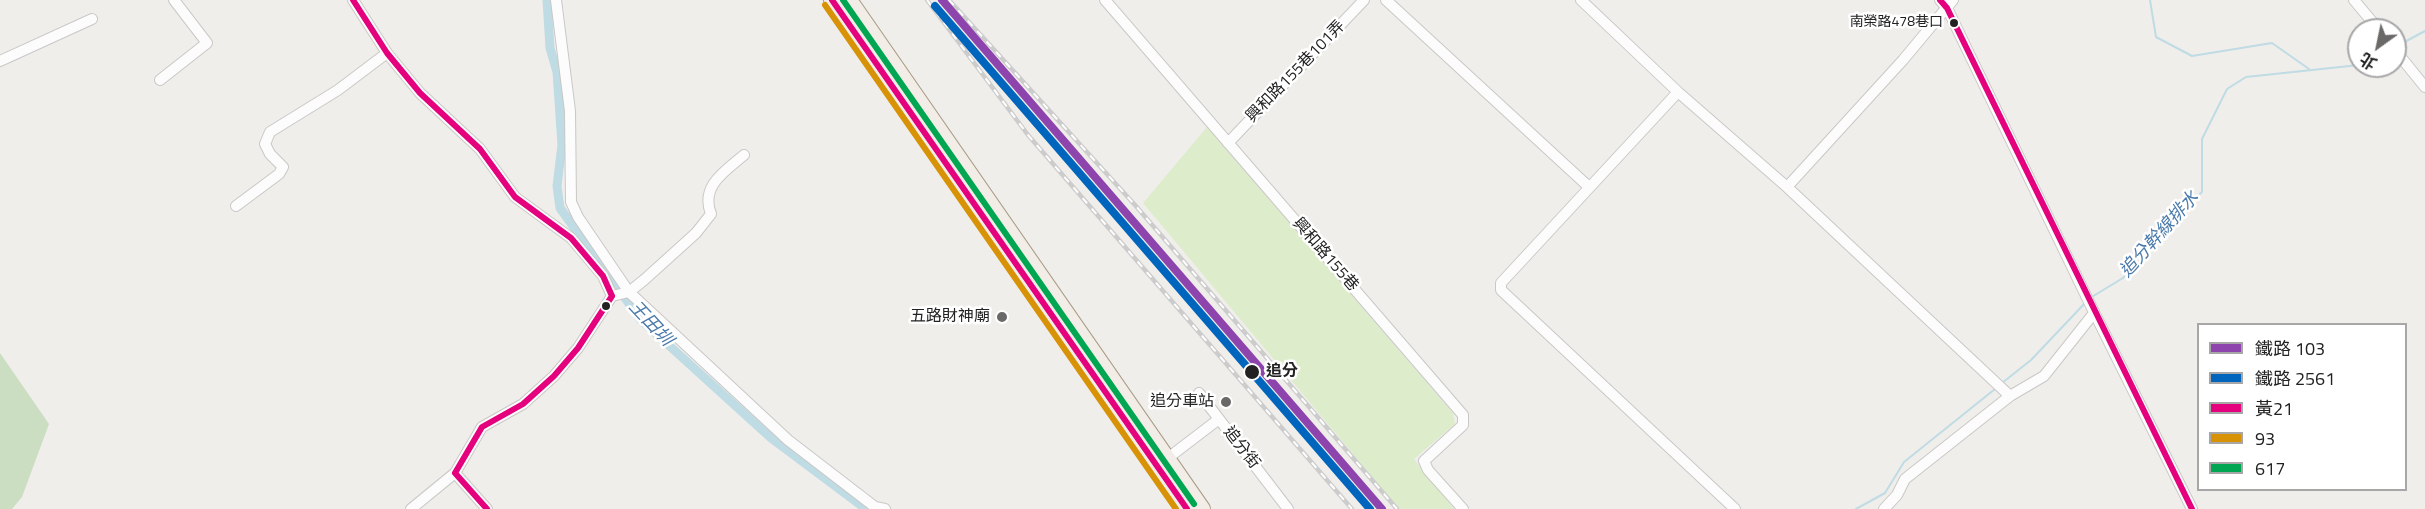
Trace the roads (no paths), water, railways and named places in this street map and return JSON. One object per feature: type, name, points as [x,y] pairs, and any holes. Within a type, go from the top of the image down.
[{"type":"main road","points":[[832,0],[1162,462],[1202,509]]},
{"type":"main road","points":[[849,0],[1162,462],[1187,509]]},
{"type":"street","points":[[160,80],[207,43],[174,0]]},
{"type":"street","points":[[353,0],[387,53],[420,93],[480,149],[515,197],[571,238],[603,276],[612,296]]},
{"type":"street","points":[[556,0],[570,111],[571,202],[582,223],[629,292],[788,440],[875,507],[885,509]]},
{"type":"street","name":"興和路155巷","points":[[1105,0],[1463,415],[1463,425],[1424,460],[1428,470],[1463,509]]},
{"type":"street","name":"興和路155巷101弄","points":[[1228,143],[1364,0]]},
{"type":"street","points":[[1386,0],[1589,187]]},
{"type":"street","points":[[1581,0],[1678,92],[1787,187],[2010,396]]},
{"type":"street","points":[[2354,0],[2369,18]]},
{"type":"street","points":[[1787,187],[1903,60],[1947,3],[2090,304],[2192,509]]},
{"type":"street","points":[[0,61],[92,19]]},
{"type":"street","points":[[236,206],[279,174],[283,167],[270,154],[266,144],[270,132],[338,90],[387,53]]},
{"type":"street","points":[[2407,65],[2425,87]]},
{"type":"street","points":[[1678,92],[1502,283],[1501,290],[1735,509]]},
{"type":"street","points":[[411,509],[455,473],[482,427],[523,405],[554,376],[578,348],[612,296],[629,292],[696,233],[711,214],[708,207],[712,185],[744,155]]},
{"type":"street","points":[[1884,509],[1898,495],[1905,479],[2010,396],[2044,376],[2090,304]]},
{"type":"street","points":[[1199,393],[1219,419]]},
{"type":"street","name":"追分街","points":[[1162,462],[1219,419],[1288,509]]},
{"type":"street","points":[[455,473],[487,509]]},
{"type":"waterway","name":"王田圳","points":[[547,0],[550,48],[557,72],[562,145],[557,186],[560,208],[641,320],[771,438],[866,509]]},
{"type":"waterway","points":[[2150,0],[2156,37],[2192,56],[2272,43],[2309,69]]},
{"type":"waterway","name":"追分幹線排水","points":[[2407,41],[2425,31]]},
{"type":"waterway","name":"追分幹線排水","points":[[2090,298],[2123,278],[2157,234],[2202,192],[2202,139],[2227,89],[2246,77],[2347,66]]},
{"type":"waterway","name":"追分幹線排水","points":[[2002,383],[2031,360],[2086,302]]},
{"type":"waterway","name":"追分幹線排水","points":[[1856,509],[1885,493],[1904,462],[1995,389]]},
{"type":"railway","points":[[927,0],[1028,135],[1352,509]]},
{"type":"railway","points":[[949,0],[1135,205],[1397,509]]},
{"type":"railway","points":[[995,78],[1123,225]]},
{"type":"rail line","name":"103","points":[[942,0],[1382,509]]},
{"type":"rail line","name":"2561","points":[[935,6],[1370,509]]},
{"type":"place","name":"南榮路478巷口","points":[[1954,23]]},
{"type":"place","name":"五路財神廟","points":[[1002,317]]},
{"type":"place","name":"追分","points":[[1252,372]]},
{"type":"place","name":"追分車站","points":[[1226,402]]}]
